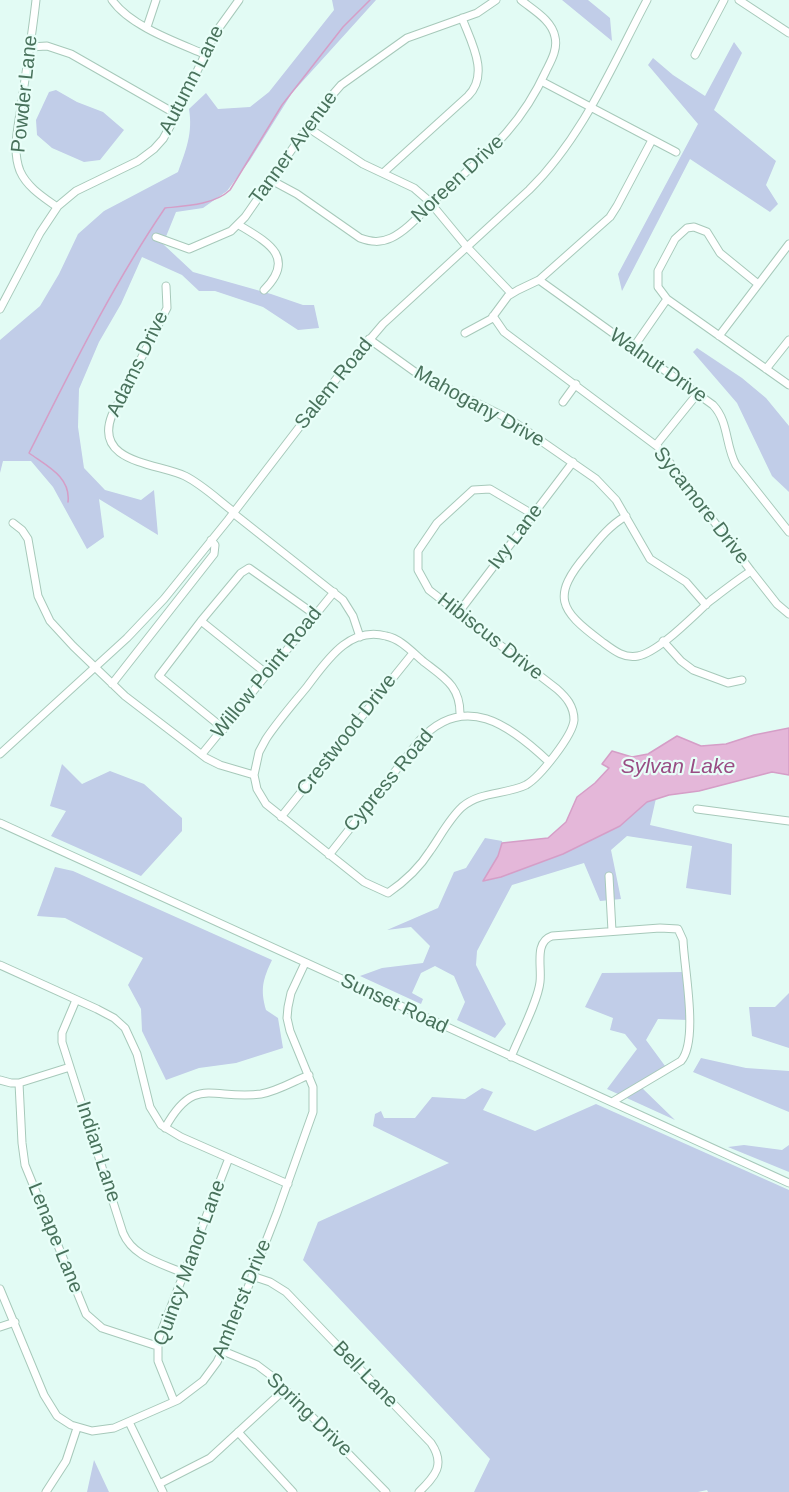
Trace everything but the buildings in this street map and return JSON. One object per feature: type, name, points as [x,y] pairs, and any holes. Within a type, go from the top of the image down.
[{"type":"street","name":"Powder Lane","points":[[36,0],[18,127],[17,159],[25,180],[57,207]]},
{"type":"street","points":[[112,0],[126,16],[204,54]]},
{"type":"street","points":[[147,27],[156,0]]},
{"type":"street","name":"Autumn Lane","points":[[0,309],[40,233],[57,207],[76,191],[114,174],[149,153],[162,139],[204,54],[224,18],[239,0]]},
{"type":"street","name":"Tanner Avenue","points":[[156,237],[189,249],[218,238],[238,225],[337,88],[411,35],[462,18],[486,8],[496,0]]},
{"type":"street","name":"Noreen Drive","points":[[271,180],[297,194],[351,233],[370,242],[385,241],[398,234],[507,134],[541,81],[555,51],[555,35],[547,21],[521,0]]},
{"type":"street","points":[[695,55],[724,0]]},
{"type":"street","points":[[739,0],[789,33]]},
{"type":"street","name":"Salem Road","points":[[0,754],[151,613],[233,513],[369,339],[398,309],[529,190],[551,167],[574,136],[643,1]]},
{"type":"street","points":[[383,173],[475,88],[479,78],[478,63],[462,18]]},
{"type":"street","points":[[30,47],[47,46],[71,54],[176,114]]},
{"type":"street","points":[[541,81],[676,152]]},
{"type":"street","points":[[307,127],[363,164],[410,185],[431,204],[467,247],[511,293]]},
{"type":"street","points":[[465,333],[486,323],[511,293],[539,280],[610,217],[652,140]]},
{"type":"street","points":[[238,225],[268,243],[278,258],[279,268],[276,276],[264,290]]},
{"type":"street","points":[[758,284],[720,253],[708,232],[694,227],[687,228],[675,238],[658,270],[658,287],[667,299],[789,385]]},
{"type":"street","points":[[719,336],[789,244]]},
{"type":"street","name":"Walnut Drive","points":[[539,280],[698,393],[721,414],[736,465],[789,532]]},
{"type":"street","name":"Adams Drive","points":[[166,286],[166,308],[112,415],[108,431],[114,446],[121,454],[187,477],[233,513]]},
{"type":"street","points":[[633,348],[667,299]]},
{"type":"street","name":"Sycamore Drive","points":[[493,316],[504,332],[656,445],[751,572],[777,604],[789,614]]},
{"type":"street","name":"Mahogany Drive","points":[[369,339],[414,372],[507,417],[600,483],[626,516],[650,559],[686,582],[706,605]]},
{"type":"street","points":[[766,369],[789,340]]},
{"type":"street","points":[[563,402],[576,384]]},
{"type":"street","points":[[656,445],[698,393]]},
{"type":"street","name":"Ivy Lane","points":[[459,612],[573,462]]},
{"type":"street","name":"Hibiscus Drive","points":[[534,515],[490,489],[473,490],[437,522],[418,551],[418,570],[429,590],[561,693],[572,707],[573,725],[549,762]]},
{"type":"street","points":[[233,513],[346,603],[352,612],[360,637]]},
{"type":"street","points":[[626,516],[602,534],[573,570],[565,586],[565,604],[578,622],[619,653],[639,656],[652,650],[706,605],[751,572]]},
{"type":"street","points":[[13,523],[28,539],[38,596],[47,616],[73,646],[112,684],[201,754],[220,765],[254,775]]},
{"type":"street","points":[[112,684],[214,554],[216,545],[211,540]]},
{"type":"street","points":[[224,729],[159,676],[201,621],[241,573],[249,568],[314,614]]},
{"type":"street","name":"Willow Point Road","points":[[201,754],[224,729],[314,614],[334,592]]},
{"type":"street","points":[[201,621],[267,674]]},
{"type":"street","points":[[460,716],[460,701],[454,688],[442,675],[391,637],[374,634],[360,637],[332,654],[261,748],[254,775],[261,797],[281,817],[364,882],[386,893],[420,865],[463,807],[478,798],[510,791],[528,783],[537,777],[549,762]]},
{"type":"street","points":[[663,640],[681,661],[693,670],[728,682],[742,680]]},
{"type":"street","name":"Crestwood Drive","points":[[281,817],[413,653]]},
{"type":"street","name":"Cypress Road","points":[[329,855],[423,737],[439,723],[460,716],[481,716],[492,719],[519,736],[549,762]]},
{"type":"street","points":[[697,809],[789,821]]},
{"type":"street","name":"Sunset Road","points":[[0,823],[789,1183]]},
{"type":"street","points":[[609,876],[612,931]]},
{"type":"street","points":[[511,1057],[539,989],[540,948],[543,941],[552,936],[675,927],[683,940],[690,1016],[688,1048],[681,1061],[612,1102]]},
{"type":"street","name":"Amherst Drive","points":[[77,1428],[85,1431],[100,1431],[129,1422],[192,1392],[213,1369],[223,1351],[314,1112],[314,1093],[309,1075],[290,1031],[287,1018],[291,993],[305,963]]},
{"type":"street","points":[[0,965],[111,1016],[127,1031],[137,1054],[157,1122],[165,1128],[288,1184]]},
{"type":"street","name":"Indian Lane","points":[[76,1000],[62,1037],[125,1238],[137,1252],[183,1273]]},
{"type":"street","points":[[0,1080],[19,1083],[70,1067]]},
{"type":"street","points":[[165,1128],[183,1103],[196,1094],[205,1092],[260,1094],[309,1075]]},
{"type":"street","name":"Lenape Lane","points":[[19,1083],[25,1165],[86,1314],[102,1328],[157,1346]]},
{"type":"street","name":"Quincy Manor Lane","points":[[174,1401],[159,1364],[157,1346],[183,1273],[229,1158]]},
{"type":"street","name":"Bell Lane","points":[[252,1276],[284,1290],[431,1443],[438,1457],[437,1468],[431,1480],[419,1492]]},
{"type":"street","points":[[0,1289],[50,1407],[60,1418],[77,1428],[66,1461],[46,1492]]},
{"type":"street","points":[[0,1328],[15,1322]]},
{"type":"street","name":"Spring Drive","points":[[223,1351],[264,1370],[386,1492]]},
{"type":"street","points":[[129,1422],[161,1488],[208,1460],[285,1389]]},
{"type":"street","points":[[238,1432],[293,1492]]},
{"type":"shaded area","points":[[332,0],[376,0],[292,93],[250,160],[227,191],[203,208],[176,212],[163,244],[193,272],[303,305],[314,305],[319,328],[298,330],[263,307],[215,291],[199,291],[182,275],[142,257],[121,304],[99,342],[79,389],[78,427],[84,468],[105,490],[141,500],[154,490],[158,535],[99,499],[104,537],[87,549],[53,487],[31,461],[3,461],[0,473],[0,340],[40,306],[59,274],[78,234],[104,211],[178,172],[189,134],[189,109],[206,93],[218,109],[250,107],[269,92],[334,10]]},
{"type":"shaded area","points":[[562,0],[588,0],[610,18],[612,41]]},
{"type":"shaded area","points":[[734,42],[742,53],[714,110],[776,161],[766,185],[778,204],[770,212],[690,159],[622,291],[618,274],[698,124],[648,65],[653,58],[673,75],[705,96]]},
{"type":"shaded area","points":[[56,90],[77,102],[103,112],[124,130],[100,160],[84,162],[52,148],[37,135],[36,120],[49,92]]},
{"type":"shaded area","points":[[697,348],[742,378],[766,398],[789,426],[789,492],[772,476],[737,403],[693,352]]},
{"type":"shaded area","points":[[62,764],[82,784],[110,771],[144,784],[182,818],[182,831],[141,876],[51,836],[66,811],[50,806]]},
{"type":"shaded area","points":[[657,794],[650,825],[732,844],[731,895],[686,888],[692,846],[627,836],[611,850],[621,899],[600,901],[584,863],[512,885],[477,951],[476,965],[506,1024],[495,1038],[457,1020],[465,1002],[454,976],[435,966],[421,973],[412,993],[423,999],[421,1004],[360,976],[382,968],[423,963],[430,946],[411,927],[387,930],[438,908],[454,872],[466,868],[485,838],[502,841],[504,869]]},
{"type":"shaded area","points":[[55,867],[73,871],[272,960],[265,979],[263,996],[266,1010],[278,1018],[283,1048],[236,1063],[199,1068],[166,1080],[142,1031],[141,1009],[128,985],[143,958],[65,918],[37,916]]},
{"type":"shaded area","points":[[686,972],[689,1020],[658,1019],[646,1040],[668,1070],[639,1085],[675,1120],[607,1089],[637,1049],[625,1034],[610,1030],[613,1018],[585,1007],[602,973]]},
{"type":"shaded area","points":[[789,993],[789,1048],[752,1036],[749,1007],[775,1007]]},
{"type":"shaded area","points":[[701,1058],[746,1068],[789,1071],[789,1112],[693,1072]]},
{"type":"shaded area","points":[[482,1088],[493,1092],[483,1110],[535,1131],[596,1104],[789,1190],[789,1492],[708,1492],[707,1490],[698,1492],[474,1492],[490,1459],[303,1260],[318,1222],[449,1163],[373,1126],[375,1114],[381,1111],[384,1118],[415,1118],[432,1097],[465,1099]]},
{"type":"shaded area","points":[[744,1145],[782,1150],[789,1145],[789,1172],[728,1147]]},
{"type":"shaded area","points":[[94,1460],[109,1492],[87,1492]]},
{"type":"water","name":"Sylvan Lake","points":[[789,728],[789,775],[772,772],[647,802],[620,826],[563,854],[501,877],[483,881],[498,856],[502,843],[548,838],[566,822],[577,797],[609,768],[602,764],[612,751],[632,757],[648,754],[677,736],[701,746],[726,744],[754,735]]},
{"type":"waterway","points":[[68,502],[68,493],[62,479],[29,453],[127,268],[165,208],[208,202],[230,190],[282,105],[343,27],[370,0]]}]
